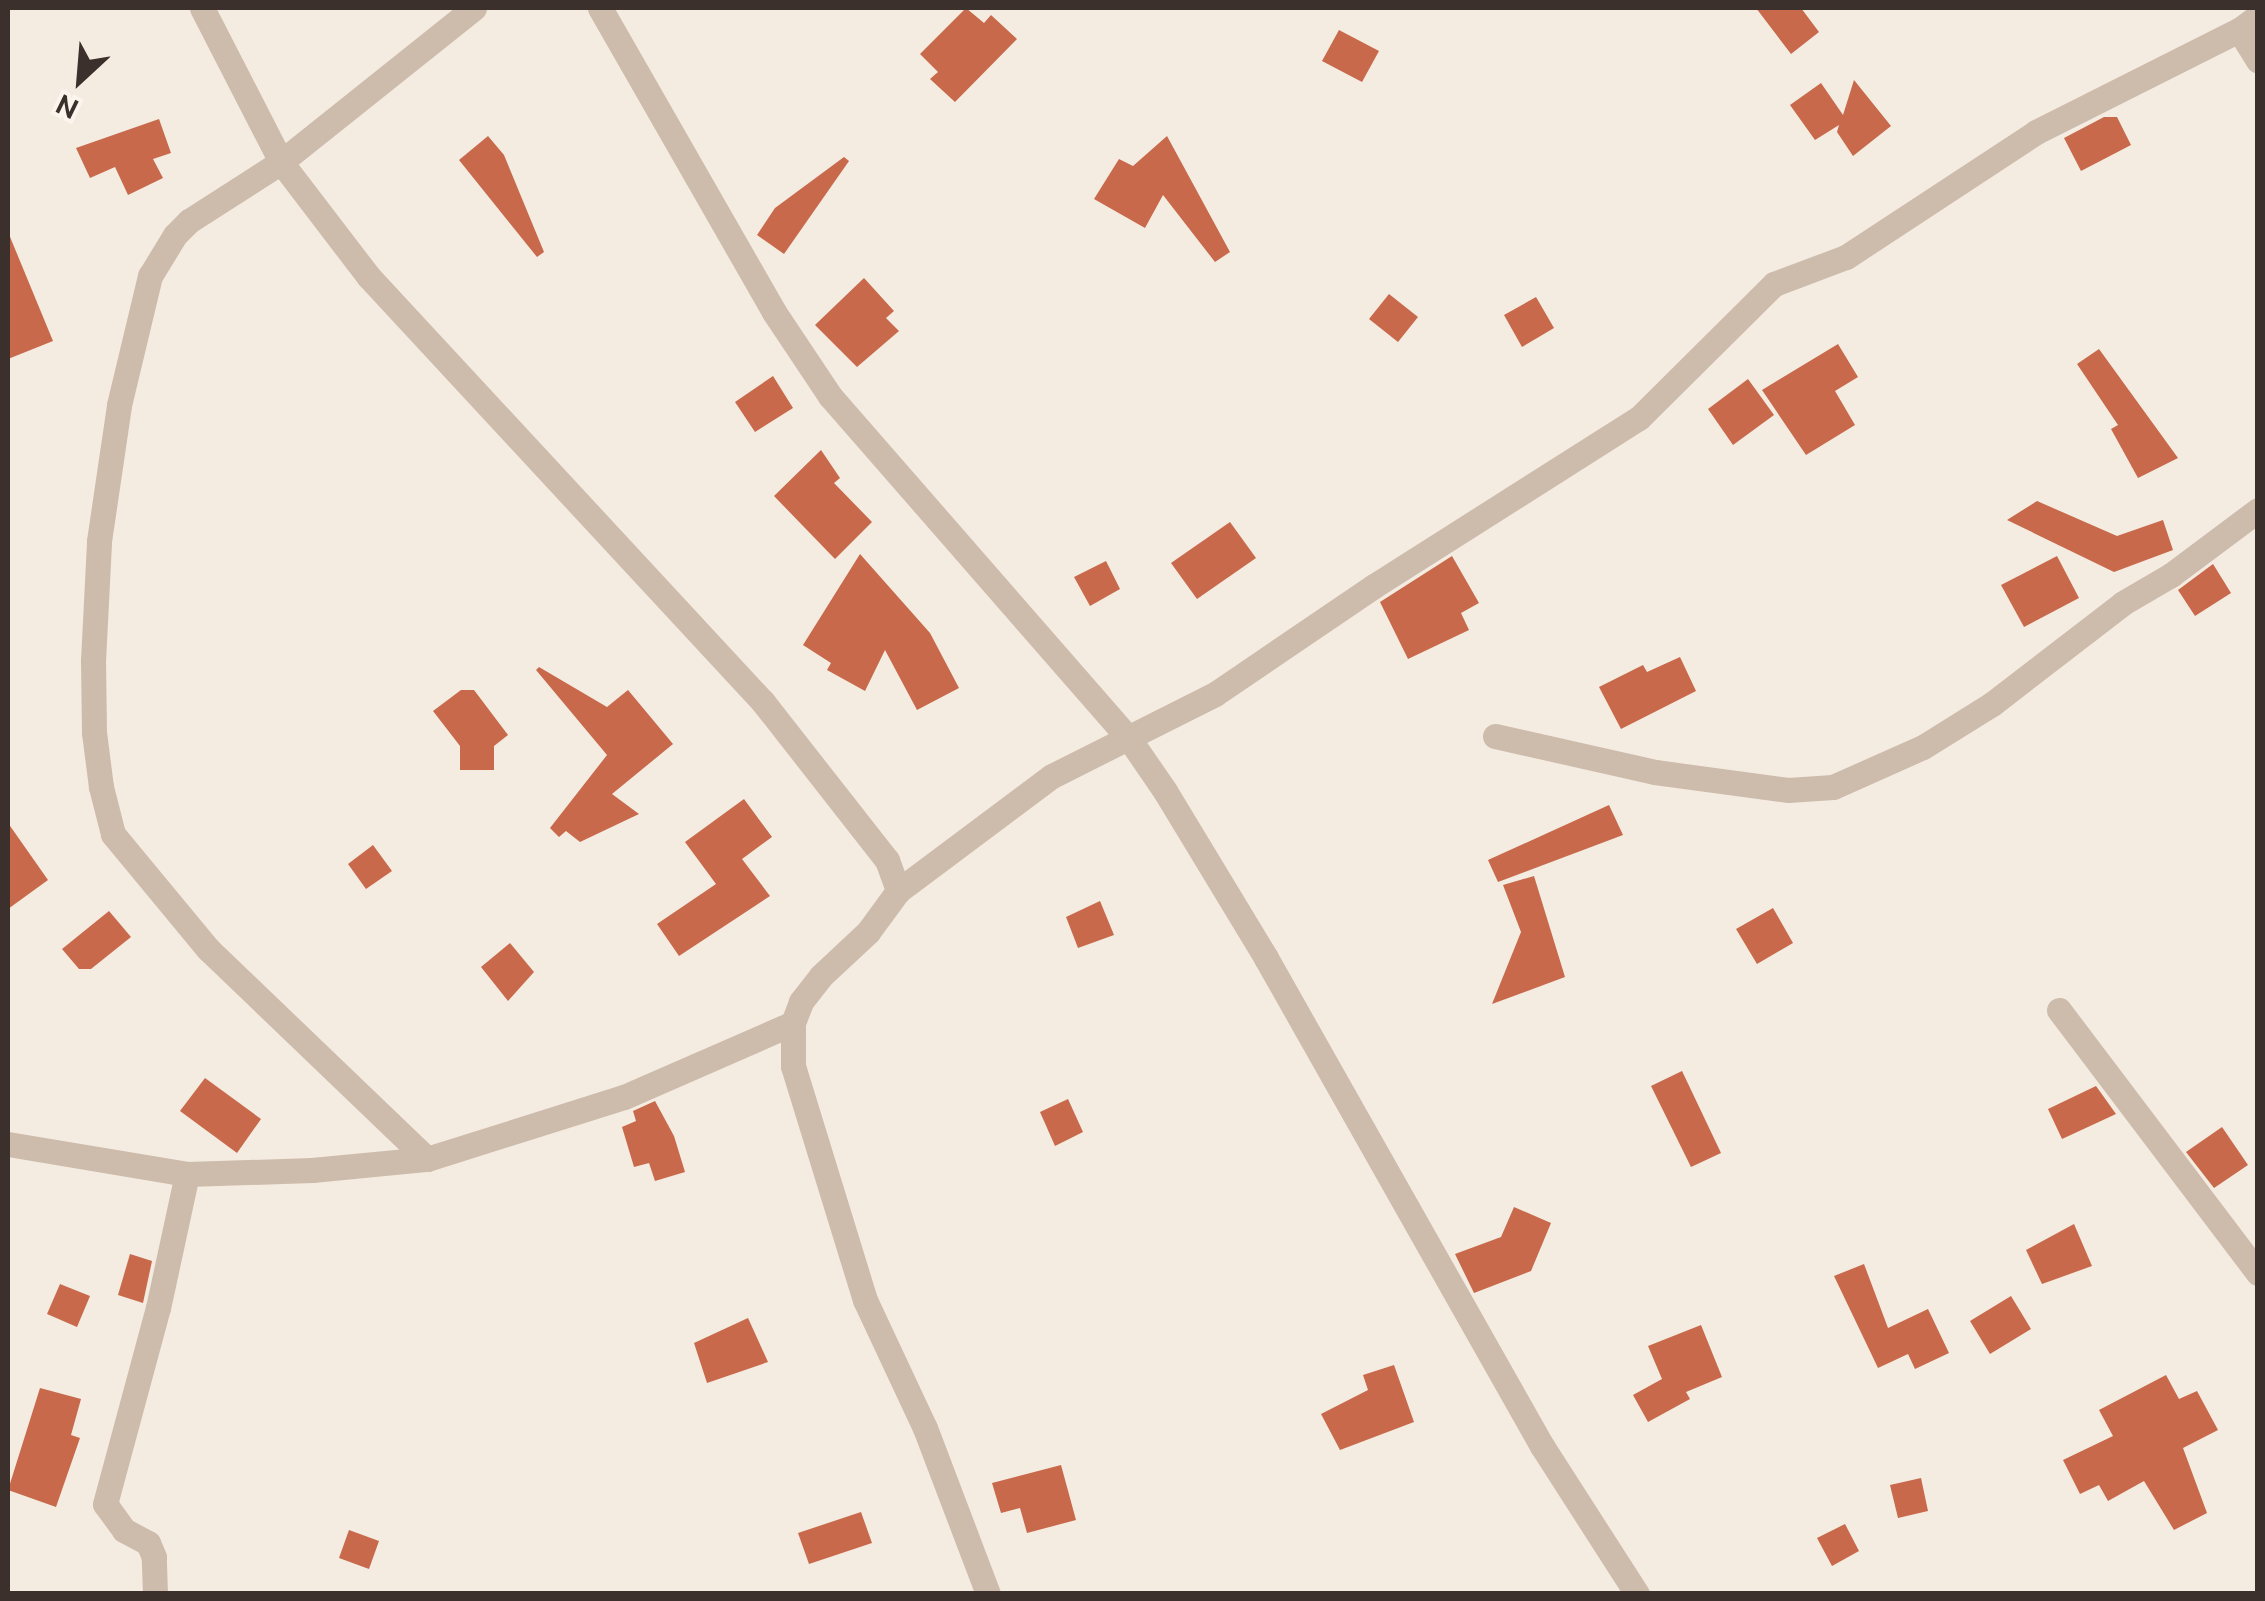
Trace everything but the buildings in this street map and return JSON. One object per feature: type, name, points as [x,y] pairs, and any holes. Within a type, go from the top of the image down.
[{"type":"street","points":[[202,8],[281,162],[368,276],[763,702],[886,860],[898,892]]},
{"type":"street","points":[[427,1158],[208,949],[113,834],[100,787],[92,661],[99,541],[118,405],[150,276],[174,235],[189,221],[281,162],[474,8]]},
{"type":"street","points":[[600,8],[774,312],[830,396],[1130,740],[1266,958],[1542,1446],[1637,1594]]},
{"type":"street","points":[[988,1594],[925,1428],[865,1300],[793,1066],[793,1023],[801,1002],[821,976],[868,932],[898,892],[1052,776],[1215,694],[1374,586],[1639,418],[1774,284],[1846,257],[2036,132],[2248,23],[2258,60]]},
{"type":"street","points":[[1495,736],[1655,772],[1788,790],[1833,787],[1907,755],[1992,704],[2123,603],[2171,575],[2258,510]]},
{"type":"street","points":[[2059,1010],[2258,1273]]},
{"type":"street","points":[[8,1144],[187,1174],[312,1170],[427,1158],[624,1096],[793,1023]]},
{"type":"street","points":[[155,1594],[154,1557],[148,1542],[124,1530],[105,1504],[158,1308],[187,1174]]}]
